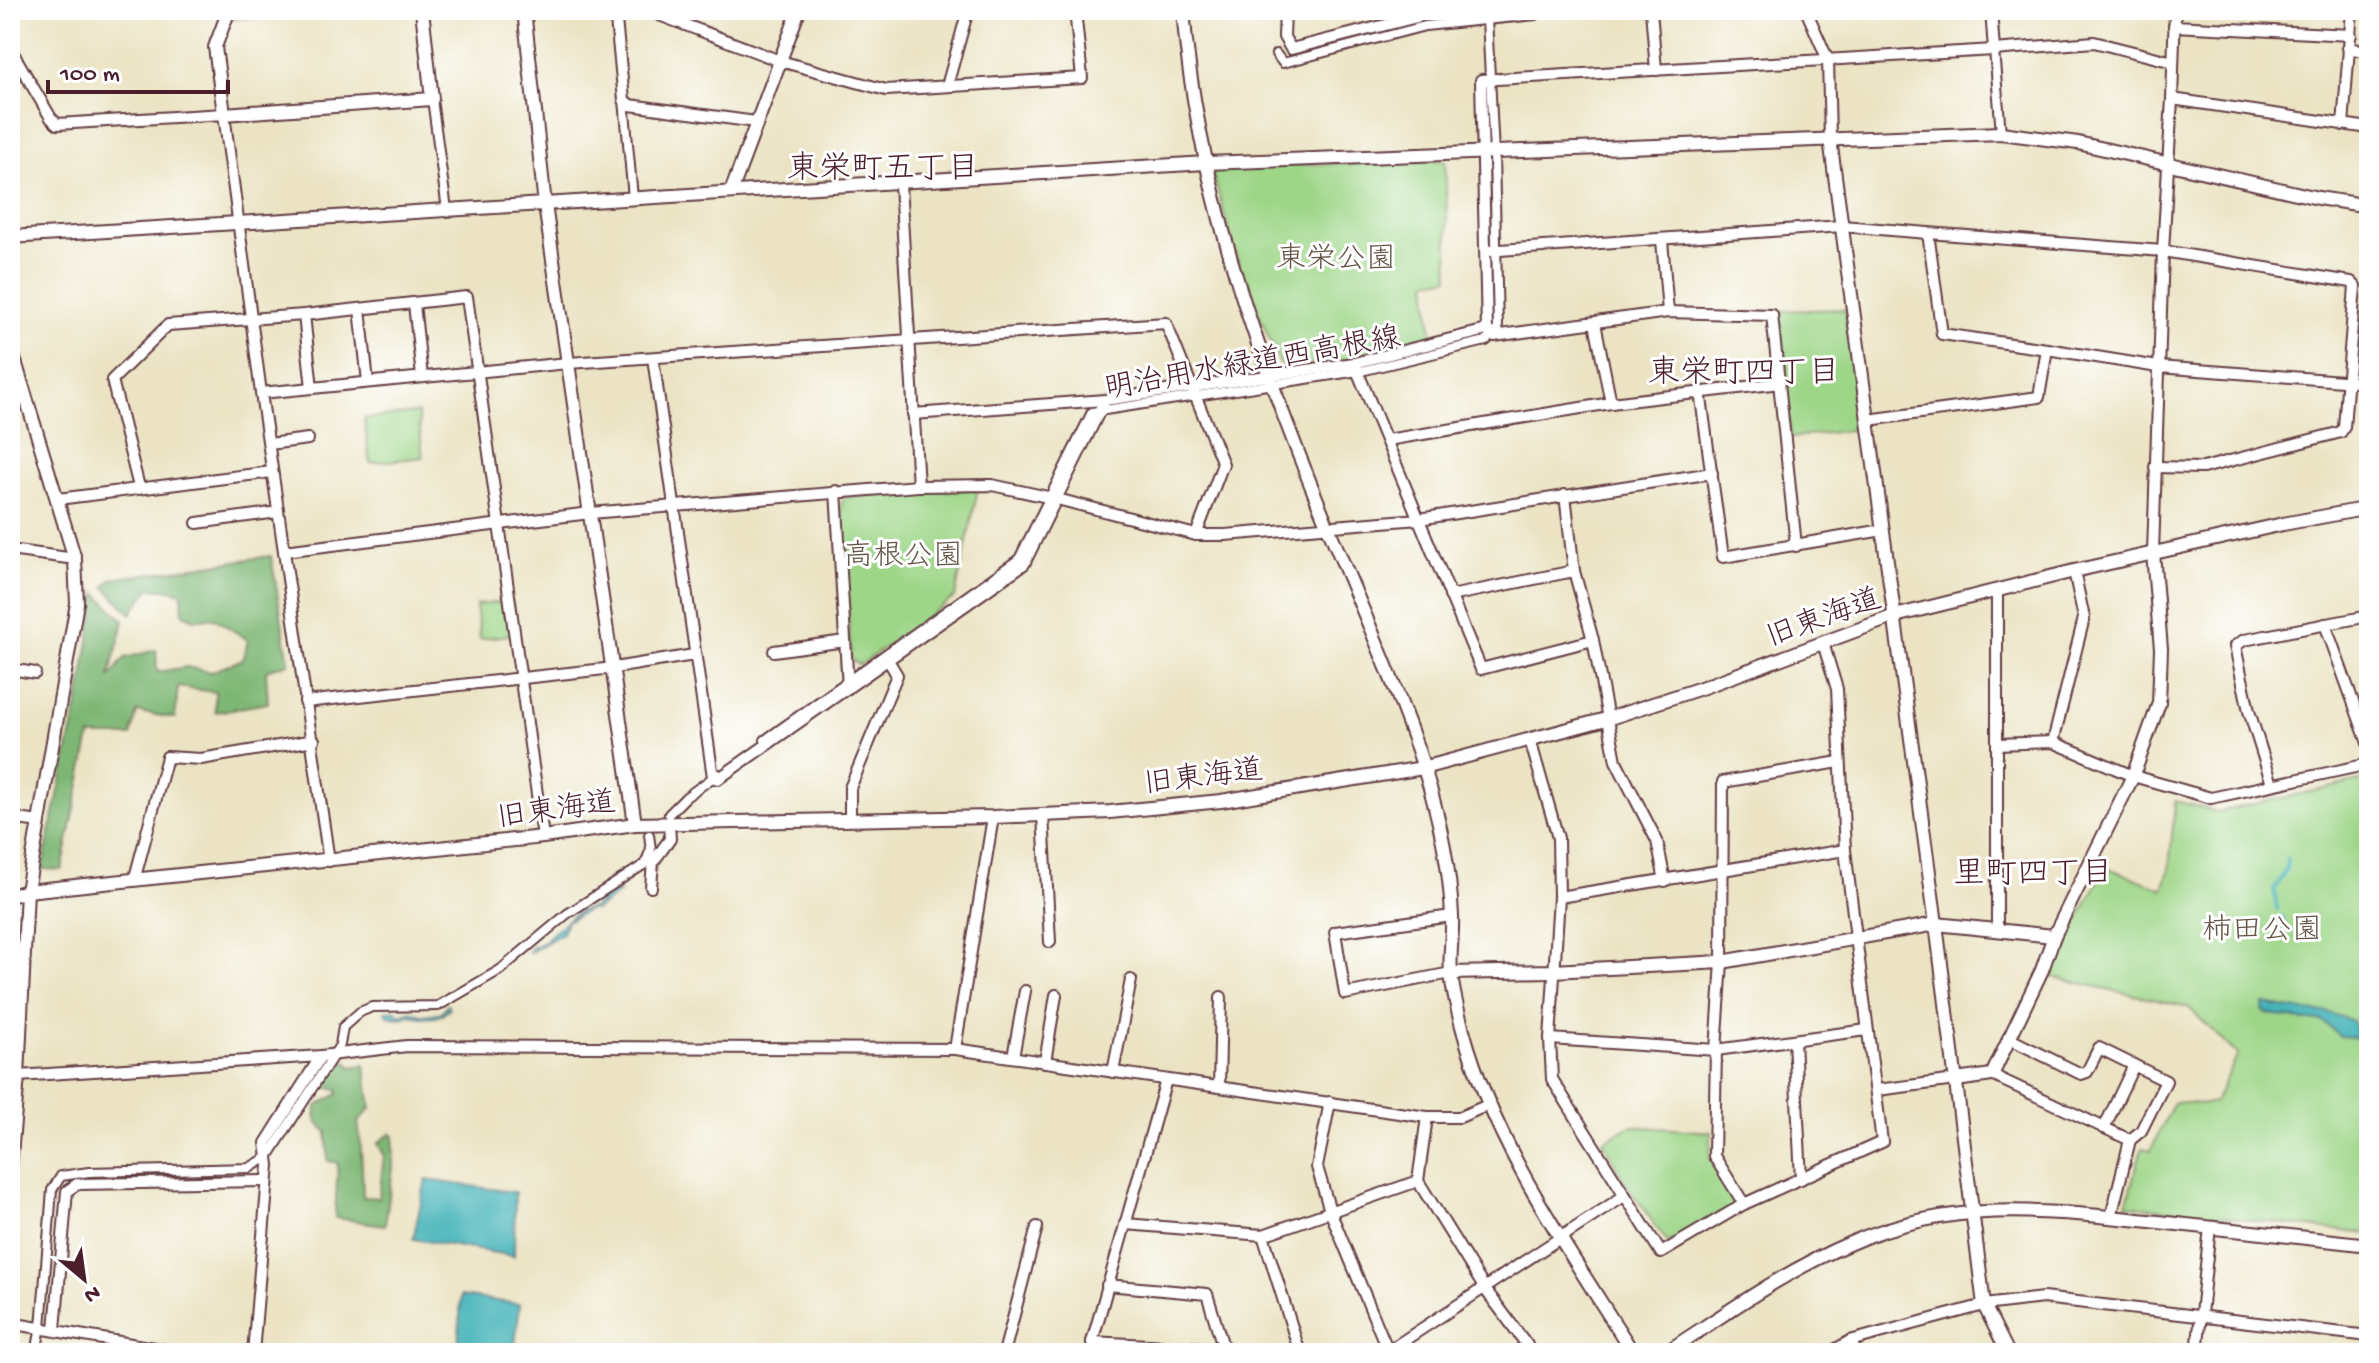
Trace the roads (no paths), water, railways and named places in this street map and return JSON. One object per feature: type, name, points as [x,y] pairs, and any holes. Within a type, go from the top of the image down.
[{"type":"street","points":[[229,10],[215,47],[272,472],[305,702],[314,740],[329,861]]},
{"type":"street","points":[[422,10],[447,210]]},
{"type":"street","points":[[524,10],[545,205],[635,824]]},
{"type":"street","points":[[615,10],[633,198]]},
{"type":"street","points":[[646,10],[780,61],[886,90],[1082,78],[1075,10]]},
{"type":"street","points":[[731,192],[799,10]]},
{"type":"street","points":[[947,86],[968,10]]},
{"type":"street","points":[[1183,10],[1187,67],[1206,163],[1236,272],[1271,380],[1328,527],[1374,632],[1423,768],[1444,843],[1452,916],[1451,973],[1463,1029],[1488,1105],[1522,1172],[1633,1353]]},
{"type":"street","points":[[1285,10],[1284,37],[1291,49],[1425,15],[1470,10]]},
{"type":"street","points":[[1276,54],[1283,63],[1425,26],[1536,15],[1544,10]]},
{"type":"street","points":[[1651,10],[1656,70]]},
{"type":"street","points":[[1806,10],[1828,60],[1830,139],[1984,1305],[2008,1353]]},
{"type":"street","points":[[1991,10],[2001,133]]},
{"type":"street","points":[[1992,1075],[2042,970],[2054,936],[2133,776],[2159,703],[2161,649],[2153,553],[2166,164],[2175,10]]},
{"type":"street","points":[[2343,125],[2352,10]]},
{"type":"street","points":[[1487,19],[1491,80]]},
{"type":"street","points":[[2174,26],[2351,35]]},
{"type":"street","points":[[1489,332],[1489,154],[1481,80],[2094,42],[2173,62]]},
{"type":"street","points":[[10,48],[57,124],[432,99]]},
{"type":"street","points":[[2348,48],[2369,52]]},
{"type":"street","points":[[2172,99],[2369,128]]},
{"type":"street","points":[[624,100],[630,105],[756,122]]},
{"type":"street","points":[[10,237],[1206,163],[2001,133],[2078,143],[2318,198],[2369,206]]},
{"type":"street","points":[[900,184],[918,486]]},
{"type":"street","points":[[1491,251],[1842,226],[2163,251],[2351,282],[2355,286],[2344,427],[2341,432],[2203,468],[2155,467]]},
{"type":"street","points":[[1928,233],[1942,334],[2158,367],[2369,383]]},
{"type":"street","points":[[1662,240],[1668,312]]},
{"type":"street","points":[[139,487],[112,380],[168,325],[304,315],[467,297],[543,837]]},
{"type":"street","points":[[414,304],[422,377]]},
{"type":"street","points":[[360,309],[368,382]]},
{"type":"street","points":[[913,414],[1103,406],[1356,367],[1489,332],[1595,323],[1668,312],[1772,315],[1796,546]]},
{"type":"street","points":[[304,315],[312,388]]},
{"type":"street","points":[[261,393],[568,363],[1166,323],[1223,464],[1196,535]]},
{"type":"street","points":[[1595,323],[1611,403]]},
{"type":"street","points":[[10,345],[75,559],[77,603],[27,891],[10,1035]]},
{"type":"street","points":[[1868,420],[2034,400],[2039,397],[2047,349]]},
{"type":"street","points":[[653,358],[713,777]]},
{"type":"street","points":[[1356,367],[1481,669],[1593,640]]},
{"type":"street","points":[[1387,440],[1611,403],[1780,383]]},
{"type":"street","points":[[1700,391],[1723,557],[1883,530]]},
{"type":"street","points":[[713,777],[718,779],[1019,559],[1103,406]]},
{"type":"street","points":[[269,444],[308,439]]},
{"type":"street","points":[[58,499],[272,472]]},
{"type":"street","points":[[284,551],[590,513],[918,486],[992,485],[1196,535],[1419,519],[1712,473]]},
{"type":"street","points":[[836,491],[847,685]]},
{"type":"street","points":[[1565,495],[1574,571],[1593,640],[1616,761],[1657,841],[1665,881]]},
{"type":"street","points":[[847,685],[888,660],[1024,564],[1053,498]]},
{"type":"street","name":"旧東海道","points":[[10,896],[27,891],[543,837],[669,819],[850,820],[1110,812],[1221,801],[1423,768],[1610,718],[1701,688],[1895,616],[2153,553],[2369,508]]},
{"type":"street","points":[[197,523],[278,512]]},
{"type":"street","points":[[10,550],[75,559]]},
{"type":"street","points":[[1450,596],[1574,571]]},
{"type":"street","points":[[2053,742],[2084,618],[2074,571]]},
{"type":"street","points":[[1997,590],[1997,928]]},
{"type":"street","points":[[2272,784],[2249,711],[2235,646],[2244,640],[2369,616]]},
{"type":"street","points":[[2325,624],[2369,746]]},
{"type":"street","points":[[774,651],[845,641]]},
{"type":"street","points":[[1530,740],[1558,838],[1559,897],[1550,1039],[1552,1079],[1661,1253],[1744,1204],[1882,1142],[1845,850],[1837,689],[1823,643]]},
{"type":"street","points":[[305,702],[614,668],[694,655]]},
{"type":"street","points":[[850,820],[850,788],[897,675],[888,660]]},
{"type":"street","points":[[10,669],[35,673]]},
{"type":"street","points":[[134,881],[167,757],[201,759],[314,740]]},
{"type":"street","points":[[1997,744],[2053,742],[2133,776],[2211,798],[2369,764]]},
{"type":"street","points":[[1744,1204],[1714,1156],[1722,962],[1723,782],[1839,762]]},
{"type":"street","points":[[651,887],[653,862],[670,839],[669,819],[686,797],[713,777]]},
{"type":"street","points":[[1043,815],[1050,942]]},
{"type":"street","points":[[955,1049],[993,817]]},
{"type":"street","points":[[10,818],[40,822]]},
{"type":"street","points":[[36,1353],[41,1327],[52,1190],[61,1176],[89,1172],[249,1168],[268,1157],[340,1045],[343,1027],[360,1012],[372,1007],[438,1006],[500,970],[567,914],[645,864],[651,849],[649,835]]},
{"type":"street","points":[[1559,897],[1845,850]]},
{"type":"street","points":[[10,1166],[18,1076],[27,891]]},
{"type":"street","points":[[1452,916],[1335,932],[1345,994],[1451,973],[1722,962],[1936,924],[2054,936]]},
{"type":"street","points":[[1113,1072],[1131,980]]},
{"type":"street","points":[[1013,1057],[1025,991]]},
{"type":"street","points":[[1045,1062],[1056,995]]},
{"type":"street","points":[[1219,1087],[1221,997]]},
{"type":"street","points":[[1550,1039],[1716,1050],[1867,1030]]},
{"type":"street","points":[[2008,1038],[2081,1074],[2087,1072],[2099,1048],[2166,1081],[2141,1131],[2130,1140],[2111,1217]]},
{"type":"street","points":[[1794,1040],[1801,1179]]},
{"type":"street","points":[[18,1076],[334,1055],[407,1046],[955,1049],[1427,1117],[1460,1117],[1488,1105]]},
{"type":"street","points":[[253,1353],[268,1157],[266,1143],[321,1056]]},
{"type":"street","points":[[2104,1128],[2134,1065]]},
{"type":"street","points":[[1877,1090],[1992,1075],[2130,1140]]},
{"type":"street","points":[[1107,1285],[1207,1294],[1224,1351],[1093,1348],[1107,1285],[1166,1080]]},
{"type":"street","points":[[1330,1102],[1317,1167],[1330,1211],[1386,1352],[1624,1196]]},
{"type":"street","points":[[1427,1117],[1418,1181],[1485,1289],[1527,1345],[1515,1353]]},
{"type":"street","points":[[55,1329],[67,1191],[77,1184],[265,1181]]},
{"type":"street","points":[[1125,1224],[1263,1235],[1418,1181]]},
{"type":"street","points":[[1665,1353],[1792,1270],[1856,1241],[1911,1224],[1973,1211],[2019,1210],[2111,1217],[2369,1245]]},
{"type":"street","points":[[1004,1353],[1037,1227]]},
{"type":"street","points":[[2197,1353],[2210,1227]]},
{"type":"street","points":[[1263,1235],[1300,1353]]},
{"type":"street","points":[[1829,1353],[1850,1341],[1984,1305],[2043,1298],[2369,1336]]},
{"type":"street","points":[[10,1323],[183,1353]]},
{"type":"street","points":[[1850,1341],[1857,1353]]},
{"type":"water","points":[[613,890],[620,893],[595,910],[588,910],[567,921],[562,933],[529,953],[530,948],[547,939],[568,919],[584,910],[593,908]]},
{"type":"water","points":[[448,1004],[450,1008],[441,1015],[431,1018],[409,1015],[393,1017],[385,1011],[397,1010],[401,1015],[411,1011],[421,1015],[441,1013]]},
{"type":"water","points":[[2264,1004],[2326,1012],[2351,1020],[2363,1039],[2369,1041],[2369,1049],[2352,1037],[2340,1036],[2321,1020],[2306,1021],[2266,1013]]},
{"type":"water","points":[[426,1180],[515,1192],[514,1256],[413,1239]]},
{"type":"water","points":[[461,1296],[520,1304],[514,1353],[458,1353]]},
{"type":"waterway","points":[[2280,880],[2286,870],[2287,858]]},
{"type":"waterway","points":[[2277,909],[2274,889],[2278,883]]},
{"type":"waterway","points":[[2281,916],[2284,936]]},
{"type":"district","name":"東栄町五丁目","points":[[883,166]]},
{"type":"district","name":"東栄町四丁目","points":[[1744,370]]},
{"type":"district","name":"里町四丁目","points":[[2033,871]]},
{"type":"park label","name":"東栄公園","points":[[1336,257]]},
{"type":"park label","name":"高根公園","points":[[903,554]]},
{"type":"park label","name":"柿田公園","points":[[2262,928]]}]
